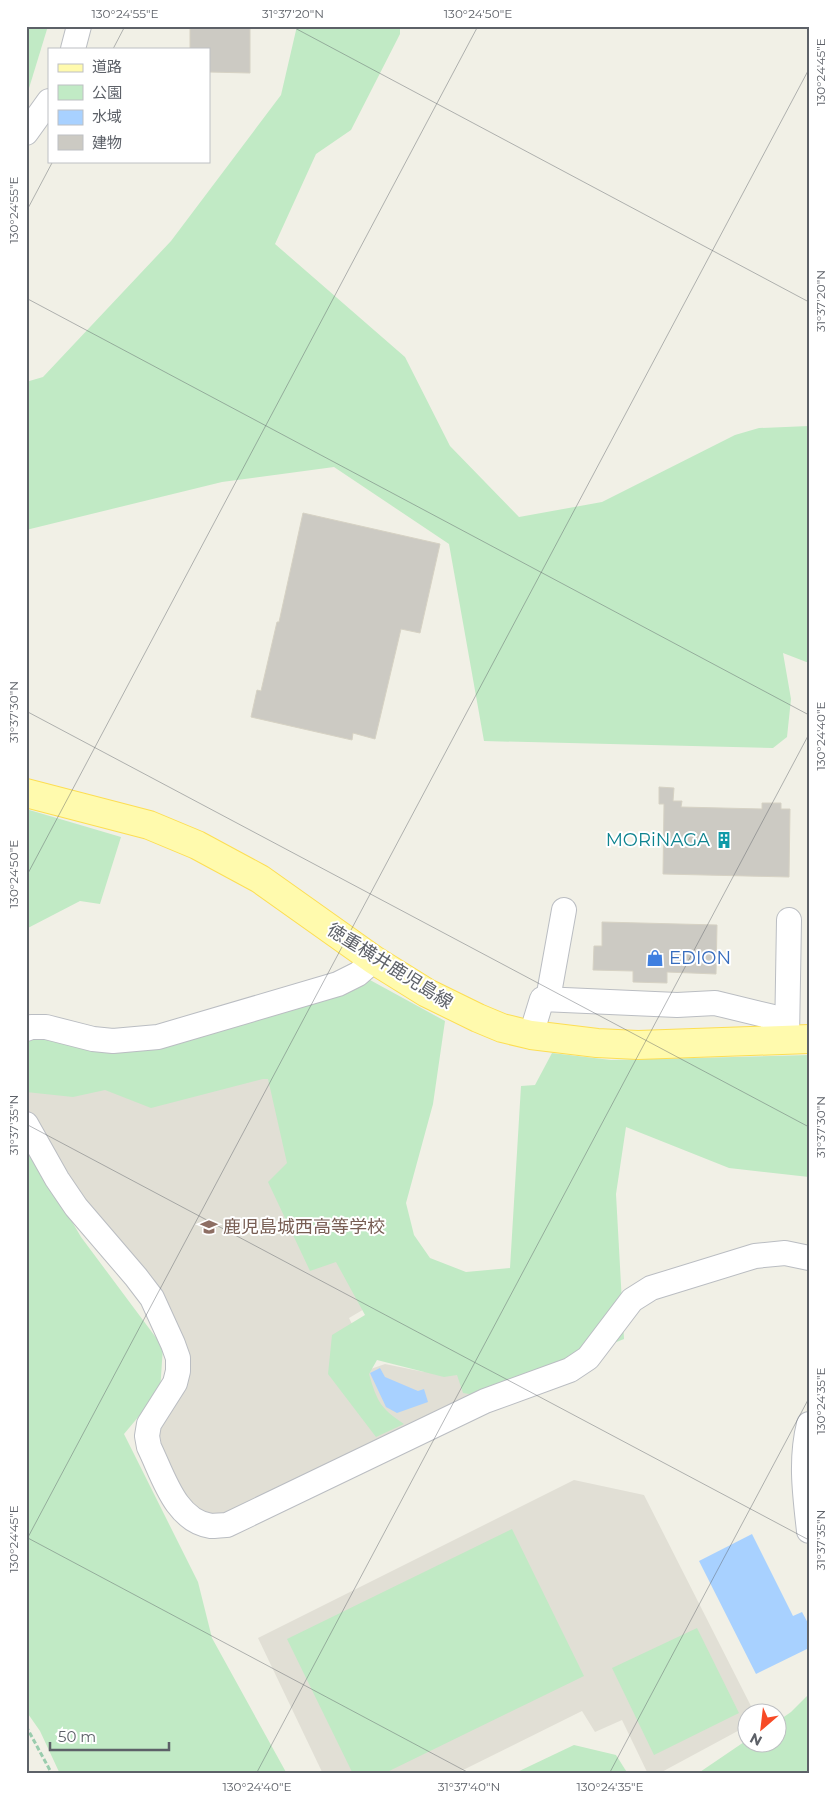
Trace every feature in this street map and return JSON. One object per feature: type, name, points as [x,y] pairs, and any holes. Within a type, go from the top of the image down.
[{"type":"main road","name":"徳重横井鹿児島線","points":[[26,793],[148,825],[197,845],[260,879],[374,960],[426,993],[502,1028],[531,1035],[597,1044],[638,1045],[790,1039]]},
{"type":"street","points":[[73,48],[79,26]]},
{"type":"street","points":[[26,134],[48,102]]},
{"type":"street","points":[[548,999],[564,910]]},
{"type":"street","points":[[789,920],[790,1039]]},
{"type":"street","points":[[26,1029],[46,1027],[93,1039],[113,1041],[158,1037],[338,984],[358,974],[374,960]]},
{"type":"street","points":[[531,1035],[542,999],[548,999],[677,1005],[715,1003],[773,1017],[790,1039]]},
{"type":"street","points":[[26,1124],[56,1179],[76,1207],[152,1298],[178,1358],[178,1371],[175,1383],[149,1424],[147,1436],[149,1446],[182,1511],[196,1521],[211,1526],[227,1525],[485,1401],[570,1370],[588,1358],[632,1300],[651,1288],[755,1256],[785,1253],[809,1258]]},
{"type":"street","points":[[809,1424],[804,1443],[803,1475],[809,1531]]},
{"type":"path","points":[[26,1726],[52,1774]]},
{"type":"shaded area","points":[[253,1018],[371,1305],[349,1318],[358,1336],[365,1371],[385,1364],[424,1372],[441,1361],[466,1367],[478,1393],[237,1513],[204,1516],[183,1500],[157,1438],[158,1423],[185,1385],[94,1213],[48,1150],[26,1105],[26,1039]]},
{"type":"shaded area","points":[[574,1480],[644,1495],[749,1702],[738,1702],[738,1731],[658,1774],[648,1774],[622,1720],[595,1732],[582,1711],[455,1774],[323,1774],[258,1638]]},
{"type":"green space","points":[[26,26],[48,26],[26,98]]},
{"type":"green space","points":[[297,26],[400,26],[400,34],[351,130],[316,154],[275,244],[405,357],[450,446],[519,517],[602,502],[735,435],[759,428],[809,426],[809,663],[783,653],[791,699],[787,737],[773,748],[484,741],[449,544],[334,467],[222,482],[26,530],[26,382],[43,377],[171,241],[281,95]]},
{"type":"green space","points":[[26,809],[121,837],[100,904],[80,901],[26,929]]},
{"type":"green space","points":[[370,980],[445,1021],[433,1104],[406,1203],[414,1235],[430,1258],[466,1272],[510,1268],[521,1086],[535,1085],[552,1053],[611,1060],[809,1055],[809,1177],[729,1168],[626,1127],[616,1194],[624,1339],[481,1396],[463,1393],[457,1375],[444,1377],[377,1360],[369,1374],[374,1391],[384,1408],[404,1424],[376,1437],[328,1374],[332,1335],[365,1315],[336,1262],[310,1271],[268,1182],[287,1163],[268,1079],[151,1108],[105,1090],[73,1097],[26,1092],[26,1042],[35,1039],[259,1018]]},
{"type":"green space","points":[[26,1143],[81,1237],[163,1347],[160,1391],[124,1434],[198,1582],[212,1638],[287,1774],[60,1774],[40,1731],[26,1711]]},
{"type":"green space","points":[[512,1529],[584,1676],[383,1774],[353,1774],[287,1639]]},
{"type":"green space","points":[[697,1628],[738,1713],[654,1755],[612,1668]]},
{"type":"green space","points":[[809,1694],[809,1774],[697,1774],[738,1746],[738,1752],[788,1752],[788,1714]]},
{"type":"green space","points":[[574,1745],[616,1755],[628,1774],[513,1774]]},
{"type":"water","points":[[380,1368],[385,1377],[418,1391],[424,1389],[428,1402],[397,1413],[386,1407],[370,1373]]},
{"type":"water","points":[[752,1534],[793,1616],[802,1612],[809,1625],[809,1648],[756,1674],[699,1561]]},
{"type":"building","points":[[190,26],[250,26],[250,73],[210,72],[210,48],[190,48]]},
{"type":"building","points":[[303,513],[440,544],[420,633],[401,629],[375,739],[353,733],[352,740],[251,717],[257,690],[261,691],[277,622],[279,622]]},
{"type":"building","name":"MORiNAGA","points":[[659,787],[674,788],[673,801],[682,801],[681,807],[762,809],[762,803],[781,803],[781,809],[790,809],[789,877],[663,874],[664,804],[659,804]]},
{"type":"building","name":"EDION","points":[[602,922],[717,925],[716,974],[667,972],[667,983],[633,982],[633,971],[593,970],[594,946],[602,946]]},
{"type":"place","name":"MORiNAGA","points":[[724,840]]},
{"type":"place","name":"EDION","points":[[655,958]]},
{"type":"place","name":"鹿児島城西高等学校","points":[[209,1227]]}]
